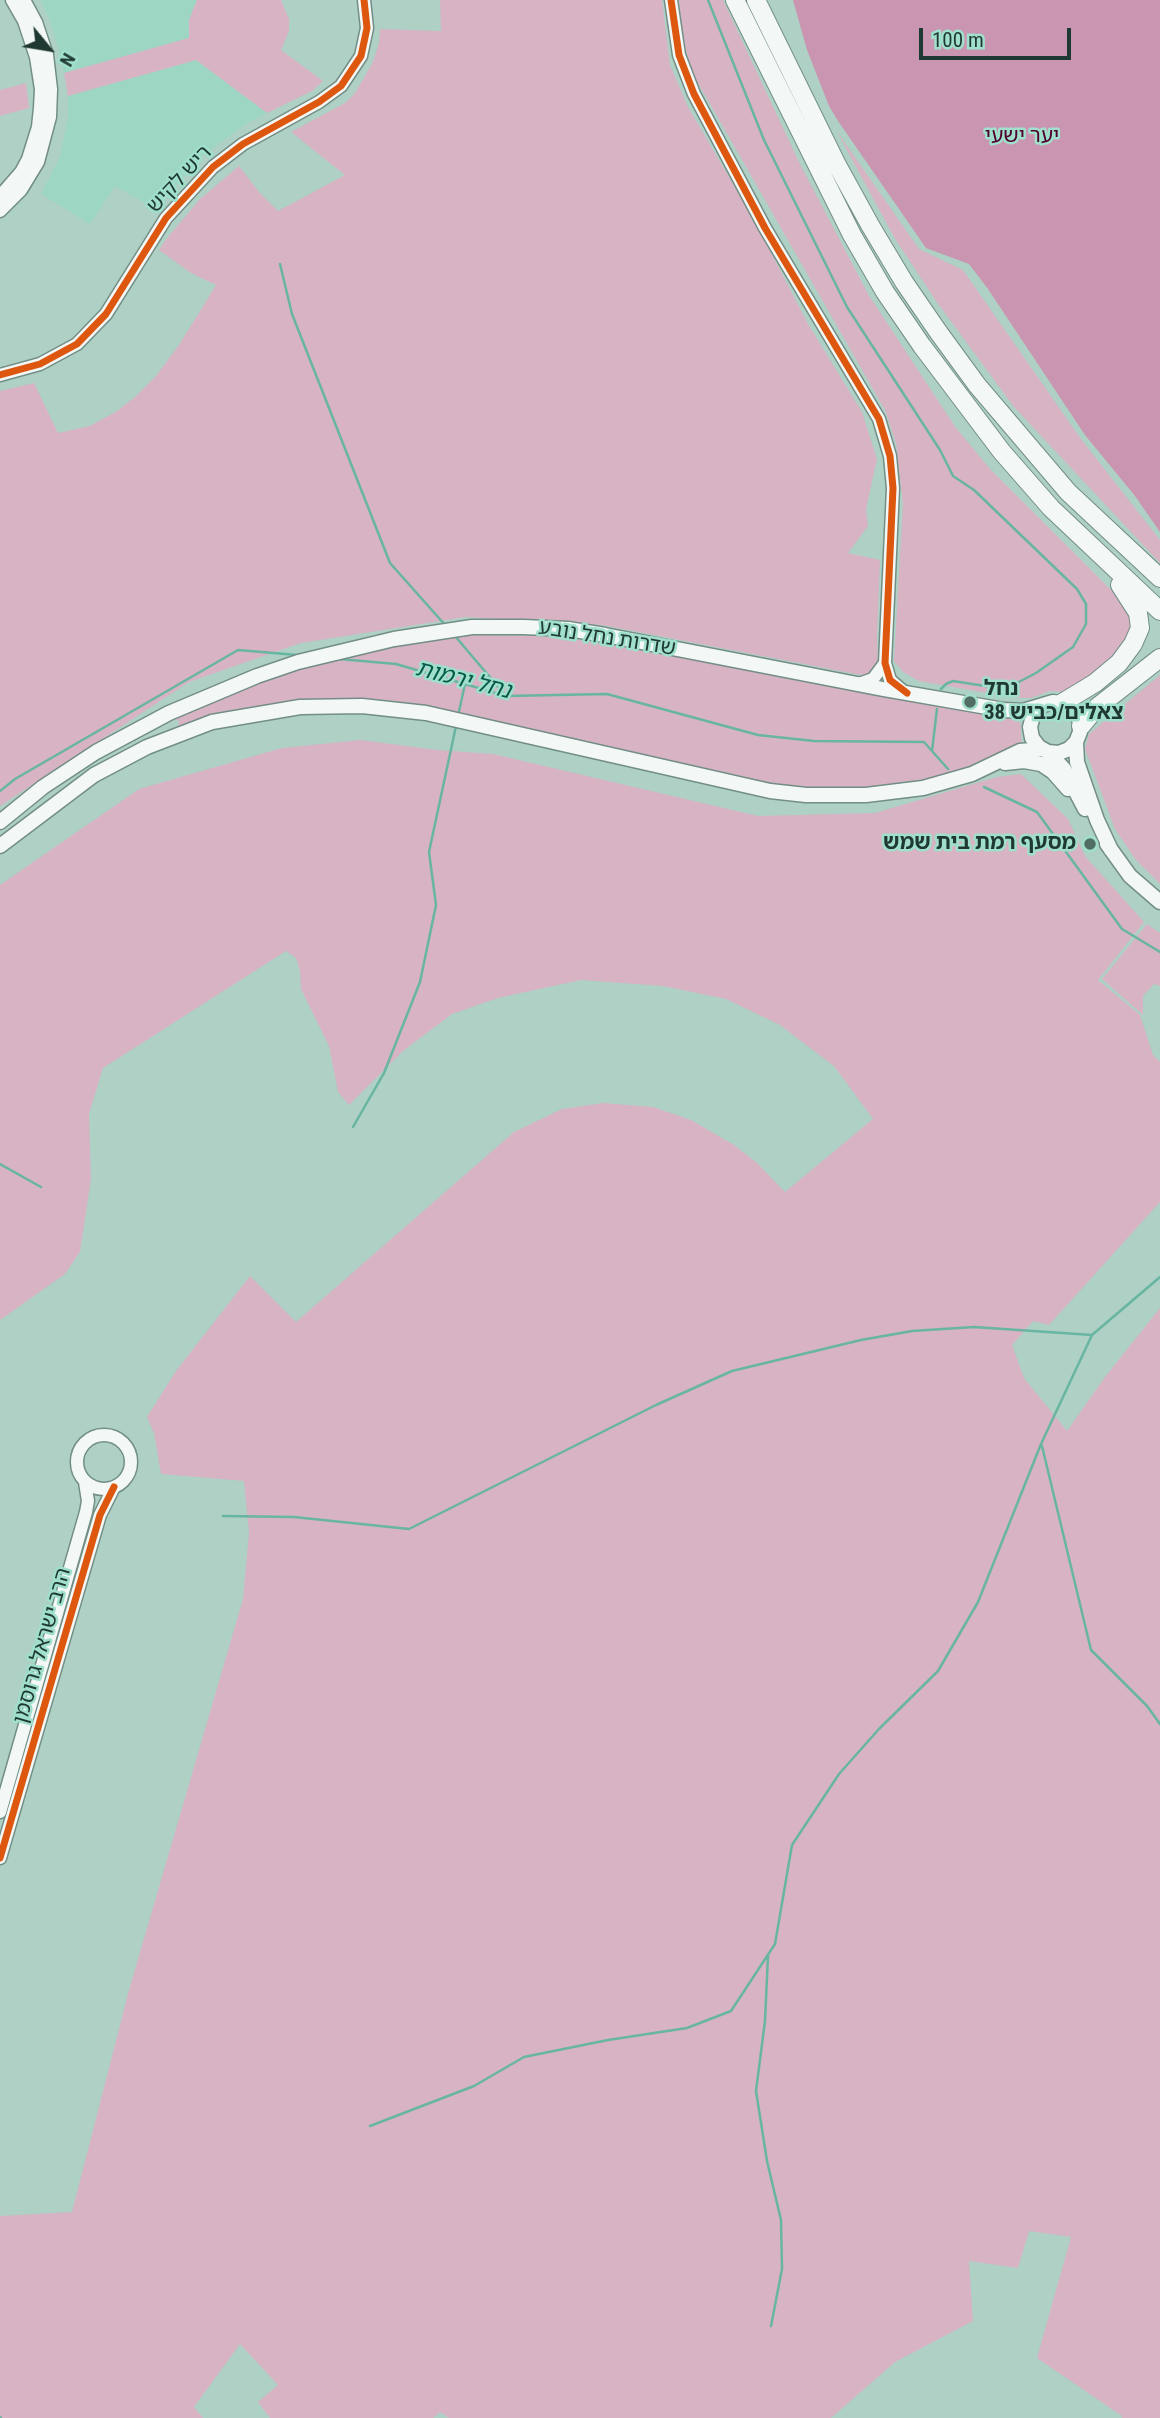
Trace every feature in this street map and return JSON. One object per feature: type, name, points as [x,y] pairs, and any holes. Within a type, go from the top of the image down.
[{"type":"highway","points":[[735,0],[821,177],[885,292],[945,378],[1002,452],[1051,508],[1160,611]]},
{"type":"highway","points":[[756,0],[870,225],[939,333],[977,385],[1068,492],[1160,578]]},
{"type":"highway","points":[[1062,703],[1083,692],[1119,663],[1133,645],[1140,628],[1138,613],[1131,599],[1087,544]]},
{"type":"highway","points":[[1078,734],[1096,708],[1160,658]]},
{"type":"main road","name":"שדרות נחל נובע","points":[[0,822],[43,787],[96,752],[199,699],[299,662],[437,631],[472,627],[568,629],[1016,711],[1043,706]]},
{"type":"main road","points":[[1094,825],[1064,769],[1032,738],[1030,727],[1033,716],[1043,706],[1053,702],[1062,703],[1075,712],[1078,734],[1076,755],[1081,775],[1111,850]]},
{"type":"main road","points":[[0,846],[94,775],[147,747],[212,722],[300,707],[362,706],[426,713],[770,791],[806,795],[839,796],[912,790],[952,780],[1020,751],[1066,751],[1078,734]]},
{"type":"main road","points":[[990,766],[1024,761],[1047,767],[1063,783],[1130,876],[1160,902]]},
{"type":"street","points":[[0,196],[21,172],[28,159],[38,127],[40,108],[41,89],[36,57],[24,21],[12,0]]},
{"type":"street","points":[[0,211],[21,190],[38,162],[50,117],[51,89],[47,55],[36,22],[24,0]]},
{"type":"street","name":"ריש לקיש","points":[[0,375],[40,364],[77,344],[106,314],[166,218],[213,167],[243,144],[319,102],[341,86],[361,56],[367,28],[364,0]]},
{"type":"street","points":[[671,0],[679,55],[694,94],[765,228],[859,386],[883,432],[890,456],[893,488],[885,663],[890,680],[907,693]]},
{"type":"street","points":[[859,684],[873,679],[885,663]]},
{"type":"street","points":[[110,1435],[125,1445],[131,1461],[126,1477],[114,1487],[102,1489],[85,1482],[77,1466],[80,1448],[93,1437],[110,1435]]},
{"type":"street","name":"הרב ישראל גרוסמן","points":[[0,1812],[86,1512],[88,1501],[85,1482]]},
{"type":"street","name":"הרב ישראל גרוסמן","points":[[0,1858],[100,1515],[114,1487]]},
{"type":"shaded area","points":[[41,0],[197,0],[188,30],[189,38],[64,73],[52,26]]},
{"type":"shaded area","points":[[197,0],[281,0],[289,19],[289,31],[281,50],[323,81],[312,91],[267,113],[196,60],[68,96],[64,73],[189,38],[189,20]]},
{"type":"shaded area","points":[[440,0],[662,0],[670,65],[688,107],[753,218],[808,324],[862,412],[877,459],[866,509],[868,526],[848,553],[880,560],[878,664],[869,674],[861,675],[602,625],[466,617],[301,643],[189,682],[0,806],[0,391],[34,383],[58,433],[90,426],[135,397],[156,376],[179,345],[216,285],[191,273],[159,250],[167,238],[200,199],[239,166],[278,211],[345,175],[291,132],[345,103],[355,93],[373,62],[380,29],[441,31]]},
{"type":"shaded area","points":[[679,0],[723,0],[799,162],[868,294],[956,428],[991,470],[1122,601],[1129,614],[1132,637],[1092,679],[1063,692],[1050,691],[1031,698],[1016,698],[919,681],[903,672],[894,661],[903,504],[896,443],[885,410],[689,67]]},
{"type":"shaded area","points":[[197,60],[267,113],[246,124],[202,156],[156,209],[115,186],[90,224],[41,194],[60,157],[68,118],[68,96]]},
{"type":"shaded area","points":[[26,83],[29,108],[0,116],[0,90]]},
{"type":"shaded area","points":[[836,130],[919,249],[963,270],[1081,439],[1160,540],[1160,563],[1014,407],[936,301],[894,237]]},
{"type":"shaded area","points":[[539,636],[608,643],[861,692],[1020,715],[1022,748],[957,775],[879,791],[773,787],[542,734],[314,701],[231,711],[178,726],[179,721],[173,718],[272,677],[342,657],[443,637]]},
{"type":"shaded area","points":[[1160,675],[1160,884],[1136,860],[1115,829],[1085,749],[1089,734]]},
{"type":"shaded area","points":[[360,740],[493,754],[758,816],[875,813],[997,777],[1021,774],[1068,819],[1085,856],[1144,922],[1098,980],[1140,1015],[1153,1055],[1160,1062],[1160,1202],[1049,1325],[1033,1321],[1012,1345],[1024,1378],[1067,1431],[1105,1377],[1160,1308],[1160,2418],[1122,2418],[1037,2358],[1071,2237],[1029,2231],[1018,2268],[969,2261],[973,2321],[895,2362],[831,2418],[449,2418],[440,2412],[433,2418],[270,2418],[258,2402],[278,2385],[240,2344],[194,2407],[203,2418],[0,2418],[0,2216],[72,2212],[129,1990],[243,1599],[249,1533],[244,1481],[161,1474],[154,1433],[147,1417],[176,1371],[250,1276],[296,1322],[514,1132],[562,1109],[603,1103],[653,1107],[691,1120],[734,1145],[757,1163],[785,1192],[873,1119],[834,1066],[780,1025],[726,999],[663,986],[581,980],[498,998],[452,1014],[403,1051],[349,1105],[338,1092],[329,1046],[301,989],[296,958],[286,951],[103,1068],[89,1114],[91,1179],[80,1252],[65,1274],[0,1320],[0,885],[139,789],[282,748]]},
{"type":"shaded area","points":[[1147,924],[1160,933],[1160,986],[1154,984],[1143,996],[1143,1015],[1102,979]]},
{"type":"green space","name":"יער ישעי","points":[[793,0],[1160,0],[1160,532],[1135,496],[1085,435],[969,264],[926,248],[838,121],[829,106],[807,50]]},
{"type":"waterway","points":[[708,0],[764,140],[847,307],[940,450],[953,476],[974,490],[1077,589],[1086,604],[1086,624],[1073,647],[1036,673],[1015,684],[985,686],[953,681],[941,689]]},
{"type":"waterway","points":[[280,264],[292,314],[390,563],[446,626]]},
{"type":"waterway","points":[[455,636],[505,695]]},
{"type":"waterway","name":"נחל ירמות","points":[[0,791],[15,779],[238,650],[297,655]]},
{"type":"waterway","name":"נחל ירמות","points":[[339,659],[396,664],[506,696],[607,694],[758,735],[814,741],[924,742],[948,769]]},
{"type":"waterway","points":[[458,716],[465,684]]},
{"type":"waterway","points":[[932,751],[937,709]]},
{"type":"waterway","points":[[353,1127],[384,1073],[420,982],[436,905],[429,852],[456,726]]},
{"type":"waterway","name":"נחל ירמות","points":[[984,787],[1037,812],[1122,929],[1160,952]]},
{"type":"waterway","points":[[0,1164],[41,1187]]},
{"type":"waterway","points":[[370,2126],[474,2086],[524,2057],[687,2028],[731,2011],[775,1944],[792,1845],[839,1774],[879,1729],[938,1671],[978,1602],[1041,1444],[1092,1335],[1160,1277]]},
{"type":"waterway","points":[[223,1516],[294,1517],[409,1529],[656,1405],[732,1371],[861,1340],[912,1331],[974,1327],[1092,1335]]},
{"type":"waterway","points":[[1042,1446],[1091,1650],[1147,1706],[1160,1724]]},
{"type":"waterway","points":[[768,1956],[765,2021],[756,2091],[767,2161],[781,2220],[782,2269],[771,2326]]},
{"type":"cycle path","points":[[0,375],[40,364],[77,344],[106,314],[166,218],[213,167],[243,144],[319,102],[341,86],[361,56],[367,28],[364,0]]},
{"type":"cycle path","points":[[671,0],[679,55],[694,94],[765,228],[879,419],[890,456],[893,488],[885,663],[890,680],[907,693]]},
{"type":"cycle path","points":[[0,1858],[100,1515],[114,1487]]},
{"type":"place","name":"נחל צאלים/כביש 38","points":[[970,702]]},
{"type":"place","name":"מסעף רמת בית שמש","points":[[1090,844]]}]
